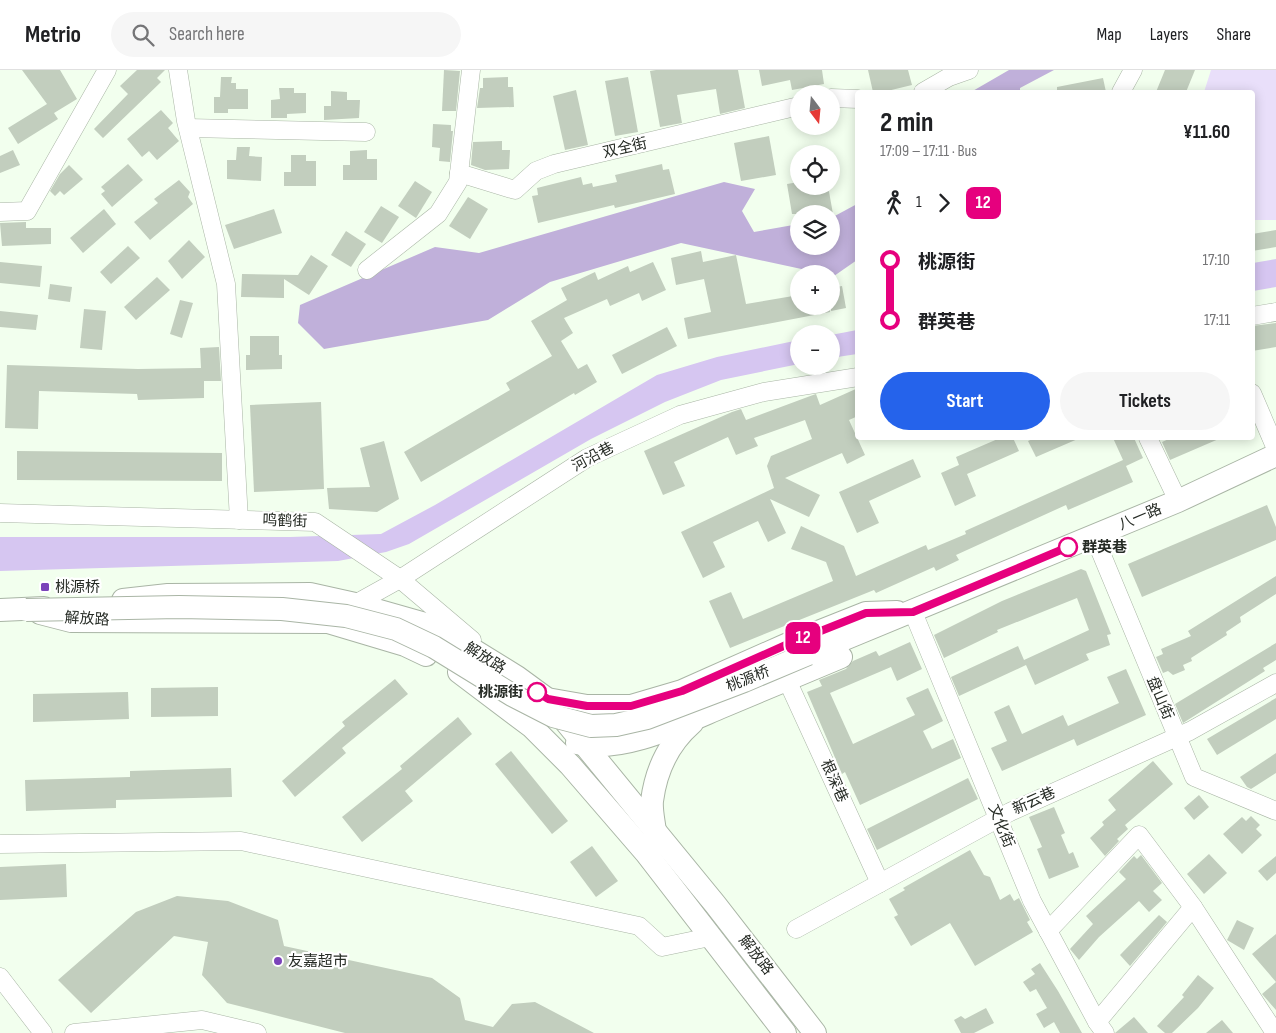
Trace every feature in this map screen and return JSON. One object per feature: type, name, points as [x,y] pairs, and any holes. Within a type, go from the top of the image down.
[{"type":"main road","name":"八一路","points":[[548,699],[587,706],[631,706],[682,691],[788,644],[866,613],[913,612],[1178,501],[1276,455]]},
{"type":"main road","name":"解放路","points":[[0,610],[26,610],[168,595],[310,594],[355,604],[436,627],[517,677],[548,699],[655,832],[716,904],[815,1033]]},
{"type":"main road","name":"桃源桥","points":[[26,610],[179,607],[282,609],[346,616],[396,629],[434,647],[512,695],[553,716],[591,726],[616,725],[647,718],[744,681],[913,612]]},
{"type":"main road","name":"解放路","points":[[26,610],[71,621],[328,622],[405,644],[458,672],[532,727],[604,802],[646,853],[785,1033]]},
{"type":"main road","points":[[532,727],[558,739],[586,746],[606,745],[639,738],[665,730],[877,641],[913,612]]},
{"type":"main road","points":[[604,802],[588,774],[585,760],[586,746],[601,732],[682,691]]},
{"type":"main road","points":[[655,832],[652,801],[663,758],[680,734],[700,715]]},
{"type":"street","points":[[0,212],[28,211],[106,70]]},
{"type":"street","points":[[178,70],[188,128],[226,284],[239,520]]},
{"type":"street","points":[[367,270],[438,214],[458,182],[471,70]]},
{"type":"street","points":[[926,90],[949,77],[969,70]]},
{"type":"street","points":[[1122,90],[1133,70]]},
{"type":"street","points":[[840,98],[855,99]]},
{"type":"street","name":"双全街","points":[[460,173],[515,190],[536,172],[554,164],[790,108]]},
{"type":"street","points":[[188,128],[366,132]]},
{"type":"street","points":[[1255,316],[1276,312]]},
{"type":"street","name":"河沿巷","points":[[355,604],[400,579],[587,458],[680,415],[764,392],[855,377]]},
{"type":"street","points":[[1255,400],[1276,449]]},
{"type":"street","points":[[1149,440],[1178,501]]},
{"type":"street","name":"鸣鹤街","points":[[0,513],[316,522],[400,579],[517,677]]},
{"type":"street","name":"盘山街","points":[[1094,536],[1194,777],[1274,808]]},
{"type":"street","name":"文化街","points":[[913,612],[1032,901],[1101,1028]]},
{"type":"street","name":"根深巷","points":[[787,680],[880,883]]},
{"type":"street","name":"新云巷","points":[[796,929],[998,818],[1177,737],[1276,683]]},
{"type":"street","points":[[1048,931],[1139,835],[1193,907],[1274,1032]]},
{"type":"street","points":[[0,844],[241,841],[639,926],[662,947],[710,937]]},
{"type":"street","points":[[1101,1028],[1193,907]]},
{"type":"street","points":[[0,976],[43,1033]]},
{"type":"street","points":[[74,1033],[202,1020],[257,1033]]},
{"type":"shaded area","points":[[1009,70],[1054,70],[1020,88],[1020,90],[974,90]]},
{"type":"shaded area","points":[[1211,70],[1276,70],[1276,220],[1255,220],[1255,90],[1205,90]]},
{"type":"shaded area","points":[[724,182],[755,189],[742,211],[754,232],[790,226],[790,255],[840,255],[840,213],[855,205],[855,261],[840,272],[840,265],[790,265],[790,267],[681,243],[550,282],[488,320],[324,349],[298,323],[300,305],[435,247],[479,253]]},
{"type":"shaded area","points":[[1276,259],[1276,287],[1255,291],[1255,263]]},
{"type":"shaded area","points":[[855,330],[855,354],[840,357],[840,333]]},
{"type":"shaded area","points":[[790,342],[790,366],[721,380],[665,402],[591,439],[409,544],[386,552],[338,561],[0,571],[0,537],[290,537],[381,534],[435,505],[657,375],[717,357]]},
{"type":"building","points":[[22,70],[60,70],[77,99],[54,113],[58,119],[18,144],[8,128],[47,104]]},
{"type":"building","points":[[137,70],[165,70],[157,78],[161,82],[103,138],[94,129],[128,94],[120,86]]},
{"type":"building","points":[[444,70],[460,71],[456,111],[442,111]]},
{"type":"building","points":[[738,70],[745,108],[720,114],[716,89],[677,95],[682,123],[660,127],[650,71]]},
{"type":"building","points":[[759,70],[822,70],[824,84],[791,85],[790,80],[762,86]]},
{"type":"building","points":[[868,70],[908,70],[912,85],[891,90],[873,90]]},
{"type":"building","points":[[1165,70],[1195,70],[1187,90],[1157,90]]},
{"type":"building","points":[[221,77],[232,77],[231,83],[236,83],[236,89],[248,89],[248,109],[228,109],[228,113],[214,113],[214,97],[220,97]]},
{"type":"building","points":[[508,77],[508,87],[513,87],[514,107],[477,108],[480,88],[483,88],[483,78]]},
{"type":"building","points":[[628,77],[638,132],[615,136],[605,81]]},
{"type":"building","points":[[1103,78],[1106,90],[1057,90],[1057,87]]},
{"type":"building","points":[[279,88],[294,88],[294,93],[306,93],[306,113],[287,114],[287,118],[271,118],[271,100],[280,99]]},
{"type":"building","points":[[576,90],[588,145],[565,150],[553,96]]},
{"type":"building","points":[[331,91],[347,92],[347,100],[360,100],[359,118],[324,120],[324,106],[331,106]]},
{"type":"building","points":[[161,110],[173,123],[168,128],[179,141],[157,160],[149,151],[142,157],[127,139]]},
{"type":"building","points":[[433,124],[451,125],[451,131],[453,131],[450,162],[439,161],[440,148],[432,147]]},
{"type":"building","points":[[769,136],[776,175],[741,181],[734,143]]},
{"type":"building","points":[[502,141],[502,150],[510,150],[509,169],[485,170],[471,165],[473,142]]},
{"type":"building","points":[[237,147],[250,147],[249,156],[262,157],[261,181],[227,179],[227,160],[236,160]]},
{"type":"building","points":[[13,150],[20,165],[0,173],[0,156]]},
{"type":"building","points":[[367,150],[367,159],[377,159],[377,180],[343,180],[343,165],[350,165],[350,151]]},
{"type":"building","points":[[291,155],[306,155],[306,161],[316,161],[316,186],[284,186],[284,172],[291,172]]},
{"type":"building","points":[[128,164],[143,180],[112,207],[101,194],[105,191],[101,187]]},
{"type":"building","points":[[662,164],[663,170],[669,169],[675,194],[615,208],[614,205],[538,223],[532,196],[538,195],[537,188],[581,177],[583,185],[592,183],[593,187],[617,182],[615,175]]},
{"type":"building","points":[[69,165],[83,179],[64,195],[60,191],[55,196],[50,191],[60,174]]},
{"type":"building","points":[[179,180],[190,192],[188,197],[193,204],[150,240],[134,222],[158,203],[154,199]]},
{"type":"building","points":[[415,181],[432,192],[416,218],[398,206]]},
{"type":"building","points":[[787,184],[790,184],[790,195],[830,195],[831,205],[790,205]]},
{"type":"building","points":[[468,197],[488,209],[470,239],[449,226]]},
{"type":"building","points":[[381,206],[399,217],[382,243],[364,232]]},
{"type":"building","points":[[104,209],[116,224],[83,253],[70,238]]},
{"type":"building","points":[[274,209],[282,233],[234,249],[225,225]]},
{"type":"building","points":[[26,222],[26,228],[51,228],[51,244],[2,246],[0,223]]},
{"type":"building","points":[[1276,230],[1276,247],[1255,250],[1255,234]]},
{"type":"building","points":[[346,231],[366,244],[351,267],[331,255]]},
{"type":"building","points":[[189,240],[205,257],[182,279],[168,261]]},
{"type":"building","points":[[128,246],[140,258],[111,284],[100,272]]},
{"type":"building","points":[[701,251],[703,262],[736,255],[746,304],[790,297],[790,315],[814,315],[688,339],[684,318],[711,312],[704,279],[676,285],[671,258]]},
{"type":"building","points":[[311,255],[328,266],[309,295],[284,279],[284,298],[241,297],[242,274],[298,275]]},
{"type":"building","points":[[0,262],[42,266],[40,287],[0,283]]},
{"type":"building","points":[[653,262],[666,290],[642,301],[639,293],[610,306],[607,299],[564,318],[573,333],[561,341],[578,369],[587,364],[597,382],[575,395],[574,393],[421,482],[404,452],[510,390],[506,383],[552,356],[531,321],[567,300],[561,288],[595,272],[598,280],[628,266],[630,272]]},
{"type":"building","points":[[157,277],[170,290],[136,320],[124,307]]},
{"type":"building","points":[[50,284],[72,287],[70,302],[48,299]]},
{"type":"building","points":[[840,286],[842,286],[846,308],[840,309]]},
{"type":"building","points":[[180,300],[193,303],[182,338],[170,334]]},
{"type":"building","points":[[84,309],[106,311],[102,350],[80,348]]},
{"type":"building","points":[[0,311],[38,315],[36,330],[0,327]]},
{"type":"building","points":[[1276,323],[1276,347],[1255,350],[1255,326]]},
{"type":"building","points":[[667,327],[677,346],[622,374],[612,355]]},
{"type":"building","points":[[250,336],[279,336],[279,355],[282,355],[282,369],[246,370],[246,355],[250,355]]},
{"type":"building","points":[[219,347],[221,381],[204,381],[204,398],[138,400],[137,394],[39,391],[38,429],[5,428],[7,365],[138,369],[201,368],[200,348]]},
{"type":"building","points":[[855,389],[855,417],[849,420],[855,433],[855,440],[858,440],[865,455],[847,464],[842,453],[785,478],[820,495],[809,517],[770,499],[786,533],[768,542],[758,521],[713,542],[725,567],[703,578],[681,532],[774,488],[767,466],[771,456],[812,439],[805,420],[754,438],[758,446],[736,455],[728,437],[674,462],[685,486],[663,495],[644,451],[741,409],[746,420],[816,394],[820,405]]},
{"type":"building","points":[[321,402],[324,489],[254,492],[250,405]]},
{"type":"building","points":[[995,440],[1014,440],[1019,451],[967,474],[976,496],[955,506],[941,473],[959,465],[956,457]]},
{"type":"building","points":[[1030,440],[1075,440],[1036,457],[1028,441]]},
{"type":"building","points":[[1114,440],[1135,440],[1143,458],[1126,466],[1133,482],[1068,510],[1066,505],[956,555],[959,560],[936,571],[934,567],[876,593],[874,590],[730,648],[709,601],[731,592],[743,619],[833,581],[826,562],[791,549],[801,526],[844,546],[856,576],[926,545],[928,550],[966,534],[965,531],[1123,460]]},
{"type":"building","points":[[1166,440],[1216,440],[1170,460],[1162,442]]},
{"type":"building","points":[[384,441],[399,499],[377,512],[329,509],[327,488],[370,487],[360,448]]},
{"type":"building","points":[[17,451],[222,453],[222,481],[17,480]]},
{"type":"building","points":[[913,459],[921,477],[869,501],[879,523],[857,533],[839,492]]},
{"type":"building","points":[[1267,505],[1276,527],[1276,540],[1142,597],[1128,564]]},
{"type":"building","points":[[1081,569],[1086,571],[1111,634],[1107,635],[1110,645],[1086,654],[1089,660],[1035,685],[1026,665],[959,696],[951,677],[1018,646],[1024,660],[1089,630],[1077,598],[997,630],[998,632],[944,658],[934,635],[1002,601]]},
{"type":"building","points":[[1276,576],[1276,594],[1240,617],[1241,622],[1226,632],[1227,635],[1191,658],[1192,661],[1183,665],[1185,670],[1173,675],[1168,671],[1163,673],[1156,657],[1163,654],[1161,649],[1191,636],[1188,631]]},
{"type":"building","points":[[910,642],[922,669],[897,681],[891,667],[830,693],[853,744],[915,715],[906,698],[928,688],[943,721],[923,731],[932,749],[953,739],[961,758],[860,805],[845,772],[842,774],[807,692],[822,686],[819,680],[846,669],[853,661],[876,651],[879,656]]},
{"type":"building","points":[[1276,643],[1276,660],[1263,668],[1265,671],[1183,723],[1175,704]]},
{"type":"building","points":[[1126,669],[1146,715],[1077,746],[1074,739],[1002,771],[991,748],[1007,741],[994,712],[1009,705],[1022,734],[1063,715],[1068,726],[1119,703],[1107,677]]},
{"type":"building","points":[[395,679],[408,694],[342,748],[346,753],[295,797],[282,781],[345,726],[342,722]]},
{"type":"building","points":[[218,687],[218,716],[151,717],[151,688]]},
{"type":"building","points":[[128,692],[129,719],[33,722],[33,694]]},
{"type":"building","points":[[1276,698],[1276,719],[1217,755],[1207,739]]},
{"type":"building","points":[[458,717],[472,734],[405,791],[413,801],[362,842],[342,817],[402,769],[400,766]]},
{"type":"building","points":[[511,751],[568,821],[552,834],[495,764]]},
{"type":"building","points":[[1276,753],[1276,773],[1251,789],[1247,787],[1240,777]]},
{"type":"building","points":[[1153,761],[1173,784],[1125,825],[1128,829],[1117,839],[1119,841],[1105,856],[1090,838],[1104,825],[1102,822],[1116,810],[1108,800]]},
{"type":"building","points":[[231,768],[232,797],[116,800],[116,808],[26,811],[25,780],[130,777],[130,771]]},
{"type":"building","points":[[968,778],[978,799],[877,850],[867,829]]},
{"type":"building","points":[[1199,795],[1209,807],[1194,820],[1184,808]]},
{"type":"building","points":[[1054,807],[1065,833],[1061,835],[1069,854],[1073,852],[1079,867],[1049,879],[1037,849],[1042,847],[1029,817]]},
{"type":"building","points":[[1251,816],[1260,825],[1256,829],[1262,835],[1242,854],[1223,834],[1242,817],[1246,821]]},
{"type":"building","points":[[592,846],[618,881],[596,897],[570,862]]},
{"type":"building","points":[[970,850],[984,875],[990,877],[1000,900],[1010,894],[1014,901],[1019,898],[1030,920],[1027,922],[1033,932],[975,966],[950,923],[911,946],[894,917],[898,915],[889,899],[905,890],[903,888]]},
{"type":"building","points":[[1209,854],[1227,873],[1204,894],[1187,874]]},
{"type":"building","points":[[1141,855],[1162,883],[1153,891],[1162,900],[1149,912],[1139,901],[1099,937],[1079,960],[1070,949],[1093,924],[1086,916],[1126,879],[1119,872],[1134,856],[1137,859]]},
{"type":"building","points":[[1276,856],[1276,873],[1267,881],[1258,871]]},
{"type":"building","points":[[66,864],[67,897],[0,900],[0,867]]},
{"type":"building","name":"友嘉超市","points":[[177,896],[228,901],[278,920],[284,946],[432,978],[460,998],[465,1020],[493,1027],[512,1004],[535,1002],[594,1033],[345,1033],[227,1003],[202,975],[208,942],[174,936],[91,1013],[58,980],[136,912]]},
{"type":"building","points":[[1159,915],[1167,922],[1130,966],[1120,955]]},
{"type":"building","points":[[1237,920],[1254,928],[1244,950],[1227,940]]},
{"type":"building","points":[[1276,934],[1276,982],[1252,954]]},
{"type":"building","points":[[1040,963],[1082,1033],[1060,1033],[1054,1022],[1044,1028],[1036,1014],[1047,1008],[1036,989],[1030,992],[1023,982],[1035,974],[1031,969]]},
{"type":"building","points":[[1198,975],[1214,988],[1198,1008],[1172,1033],[1165,1033],[1157,1026],[1184,997],[1182,995]]},
{"type":"building","points":[[1276,982],[1276,1010],[1262,994]]},
{"type":"building","points":[[986,1008],[994,1023],[974,1033],[961,1033],[954,1020],[961,1016],[965,1019]]},
{"type":"building","points":[[1134,1017],[1148,1033],[1115,1033]]},
{"type":"building","points":[[1222,1020],[1233,1033],[1206,1033]]},
{"type":"bus line","name":"12","points":[[537,692],[548,699],[587,706],[631,706],[682,691],[788,644],[866,613],[913,612],[1068,547]]},
{"type":"place","name":"群英巷","points":[[1068,547]]},
{"type":"place","name":"桃源桥","points":[[45,587]]},
{"type":"place","name":"桃源街","points":[[537,692]]},
{"type":"place","name":"友嘉超市","points":[[278,961]]}]
